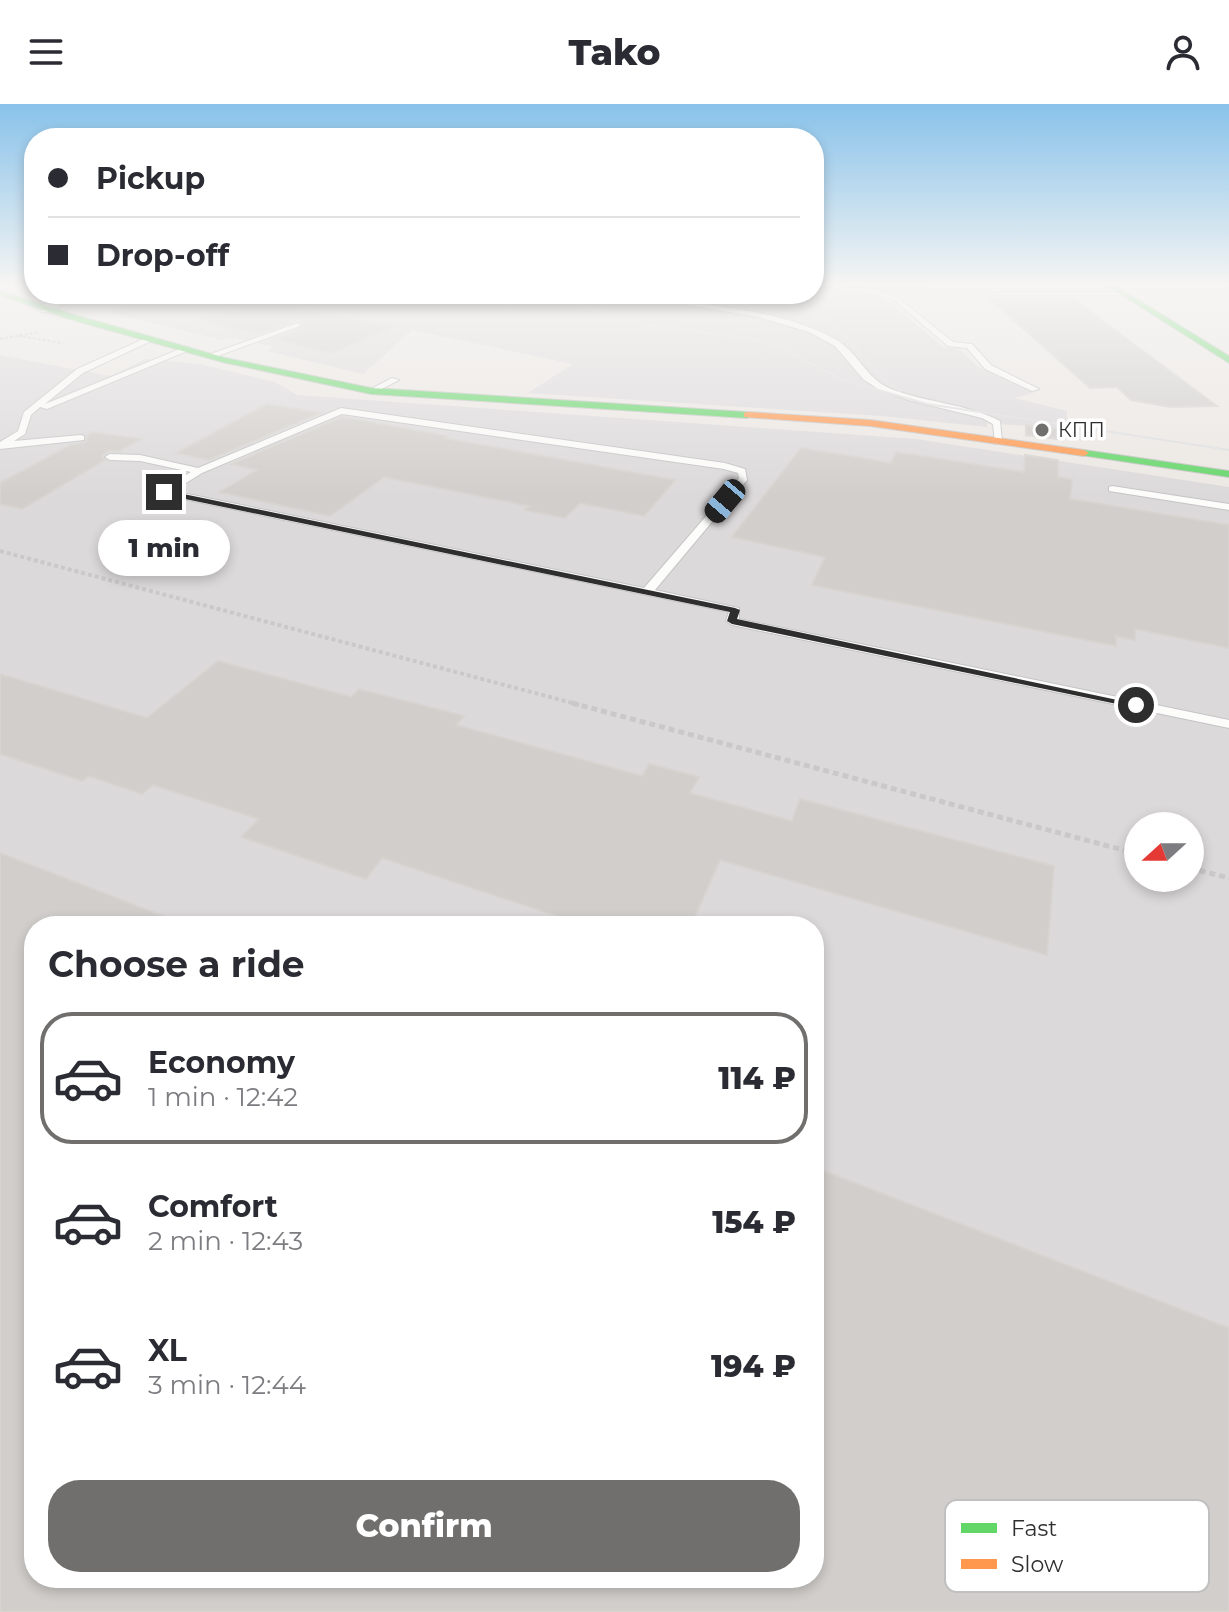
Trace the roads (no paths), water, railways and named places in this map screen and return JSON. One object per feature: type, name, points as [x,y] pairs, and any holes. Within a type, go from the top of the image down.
[{"type":"main road","points":[[209,356],[331,385],[371,391],[870,423],[1229,474]]},
{"type":"lane","points":[[1,444],[22,432],[27,414],[80,371],[115,355]]},
{"type":"lane","points":[[27,414],[172,355]]},
{"type":"lane","points":[[847,355],[868,380],[903,397],[969,409],[987,417],[997,423],[998,442]]},
{"type":"lane","points":[[977,355],[988,367],[1035,389]]},
{"type":"lane","points":[[371,391],[395,380]]},
{"type":"lane","points":[[647,592],[744,478],[742,471],[725,466],[341,411],[199,471],[164,492],[647,592],[735,610],[732,621],[1229,724]]},
{"type":"lane","points":[[1,444],[81,438]]},
{"type":"lane","points":[[1,444],[60,450]]},
{"type":"lane","points":[[127,447],[140,458]]},
{"type":"lane","points":[[110,457],[140,458],[199,471]]},
{"type":"lane","points":[[1112,489],[1229,507]]},
{"type":"tram line","points":[[796,355],[841,379],[927,404],[1229,450]]},
{"type":"tram line","points":[[862,355],[900,391]]},
{"type":"place","name":"КПП","points":[[1042,430]]}]
